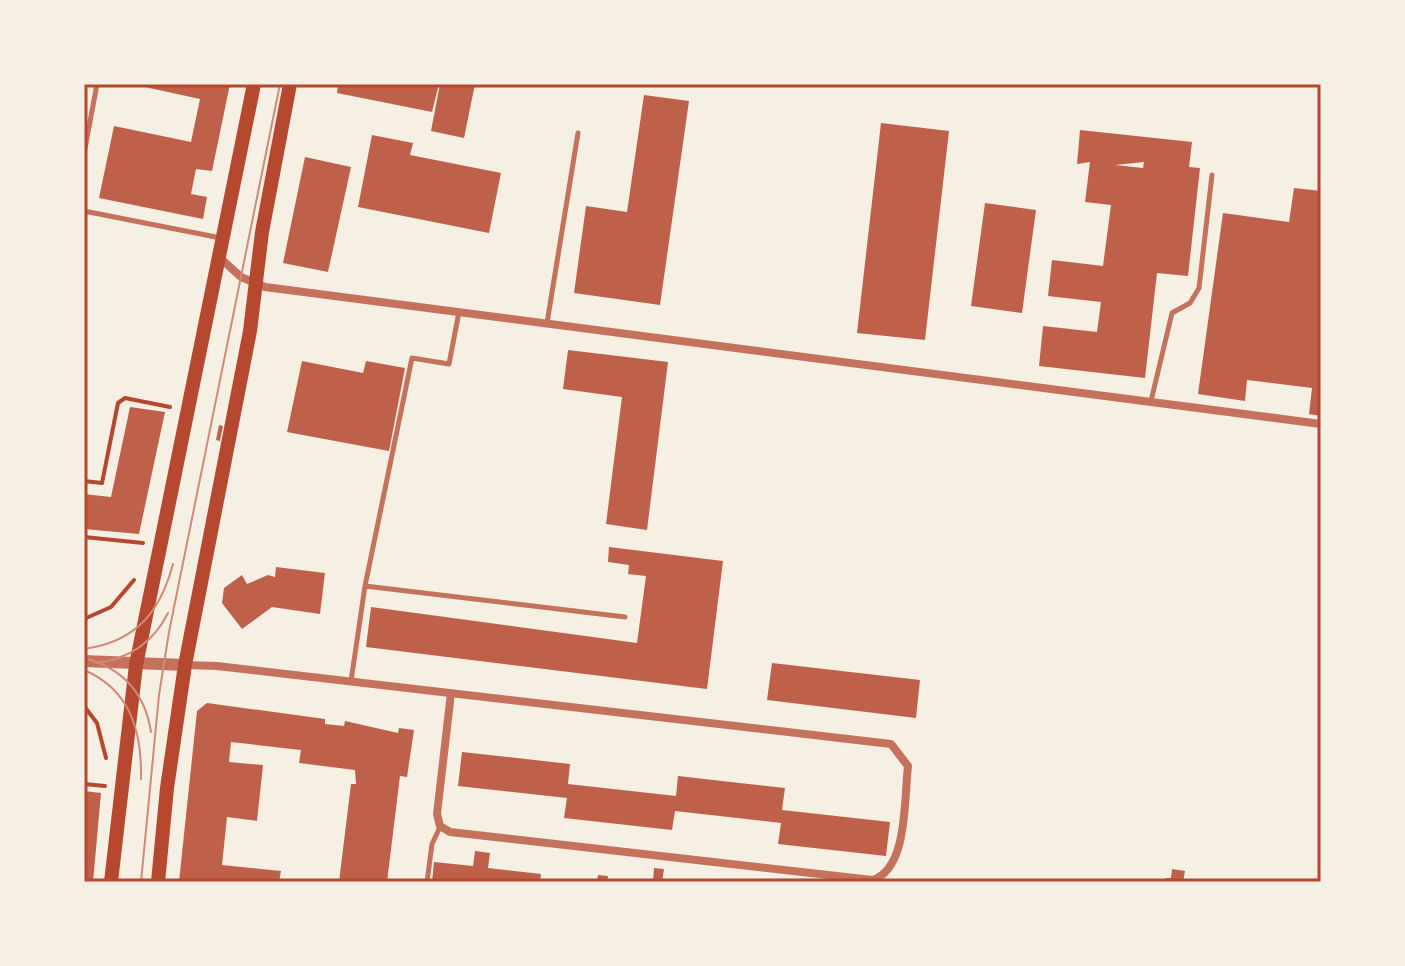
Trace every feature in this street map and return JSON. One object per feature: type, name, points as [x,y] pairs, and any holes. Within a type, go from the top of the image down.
[{"type":"main road","points":[[111,882],[136,665],[254,84]]},
{"type":"main road","points":[[158,882],[167,788],[185,665],[290,84]]},
{"type":"street","points":[[219,257],[241,277],[256,284],[1321,424]]},
{"type":"street","points":[[84,661],[185,665],[351,681],[891,744],[908,766],[897,859],[883,877],[872,880],[450,832],[440,826],[437,814],[451,693]]},
{"type":"lane","points":[[84,154],[97,84]]},
{"type":"lane","points":[[547,324],[578,133]]},
{"type":"lane","points":[[1151,402],[1172,313],[1190,303],[1199,288],[1212,175]]},
{"type":"lane","points":[[84,211],[222,238]]},
{"type":"lane","points":[[351,681],[365,586],[412,358],[449,364],[459,311]]},
{"type":"lane","points":[[365,586],[625,617]]},
{"type":"lane","points":[[427,882],[432,844],[440,826]]},
{"type":"path","points":[[84,481],[102,483],[118,403],[125,398],[170,407]]},
{"type":"path","points":[[84,537],[145,543],[142,558]]},
{"type":"path","points":[[84,619],[111,607],[136,575]]},
{"type":"path","points":[[84,784],[108,787]]},
{"type":"building","points":[[131,84],[230,84],[212,171],[196,169],[191,194],[207,197],[203,219],[99,198],[114,126],[191,142],[200,99]]},
{"type":"building","points":[[338,84],[439,84],[432,112],[337,93]]},
{"type":"building","points":[[440,84],[475,84],[464,138],[431,131]]},
{"type":"building","points":[[644,95],[689,101],[660,305],[574,293],[586,206],[627,212]]},
{"type":"building","points":[[881,123],[949,131],[925,340],[857,333]]},
{"type":"building","points":[[1080,130],[1192,142],[1189,167],[1200,168],[1188,276],[1157,273],[1145,378],[1039,366],[1043,326],[1097,332],[1101,302],[1048,296],[1052,260],[1103,266],[1111,205],[1085,202],[1090,162],[1077,164]],"holes":[[[1144,162],[1143,168],[1115,165]]]},
{"type":"building","points":[[372,135],[413,143],[410,155],[501,173],[489,233],[358,207]]},
{"type":"building","points":[[305,157],[351,167],[328,272],[283,263]]},
{"type":"building","points":[[1294,188],[1321,191],[1318,242],[1321,243],[1321,416],[1309,414],[1312,388],[1247,380],[1245,401],[1198,394],[1223,213],[1289,222]]},
{"type":"building","points":[[985,203],[1036,210],[1022,313],[971,306]]},
{"type":"building","points":[[568,350],[668,362],[647,530],[606,524],[622,397],[563,389]]},
{"type":"building","points":[[302,361],[363,373],[366,361],[405,368],[389,451],[287,432]]},
{"type":"building","points":[[130,407],[165,412],[139,534],[84,529],[84,494],[111,497]]},
{"type":"building","points":[[219,425],[223,426],[220,441],[216,440]]},
{"type":"building","points":[[609,547],[723,561],[707,689],[366,647],[371,607],[637,643],[646,576],[628,574],[629,565],[608,562]]},
{"type":"building","points":[[276,567],[325,573],[320,614],[272,607],[242,629],[222,603],[224,588],[242,575],[247,584],[268,575],[275,577]]},
{"type":"building","points":[[772,663],[920,680],[916,718],[767,700]]},
{"type":"building","points":[[207,703],[325,719],[325,724],[344,726],[345,721],[398,733],[399,728],[414,730],[407,777],[400,776],[387,882],[339,882],[351,784],[356,784],[355,770],[299,763],[301,750],[231,742],[229,762],[263,765],[257,821],[227,817],[222,865],[281,871],[279,882],[179,882],[197,711]]},
{"type":"building","points":[[462,752],[570,764],[568,784],[676,796],[678,776],[785,788],[782,810],[890,822],[886,856],[778,844],[781,823],[675,811],[672,830],[564,818],[567,798],[458,786]]},
{"type":"building","points":[[84,791],[101,793],[93,882],[84,882]]},
{"type":"building","points":[[475,851],[490,853],[488,868],[541,874],[540,882],[432,882],[434,862],[473,866]]},
{"type":"building","points":[[654,868],[664,869],[662,882],[653,882]]},
{"type":"building","points":[[1172,869],[1185,871],[1183,882],[1166,882],[1166,878],[1171,878]]},
{"type":"building","points":[[598,875],[608,876],[607,882],[597,882]]},
{"type":"tram line","points":[[141,882],[159,695],[169,632],[280,84]]},
{"type":"tram line","points":[[84,649],[118,640],[143,622],[161,597],[173,564]]},
{"type":"tram line","points":[[96,663],[119,658],[139,648],[155,633],[168,613]]},
{"type":"tram line","points":[[84,658],[110,668],[130,684],[143,705],[151,732]]},
{"type":"tram line","points":[[84,670],[113,689],[130,714],[139,745],[141,779]]}]
